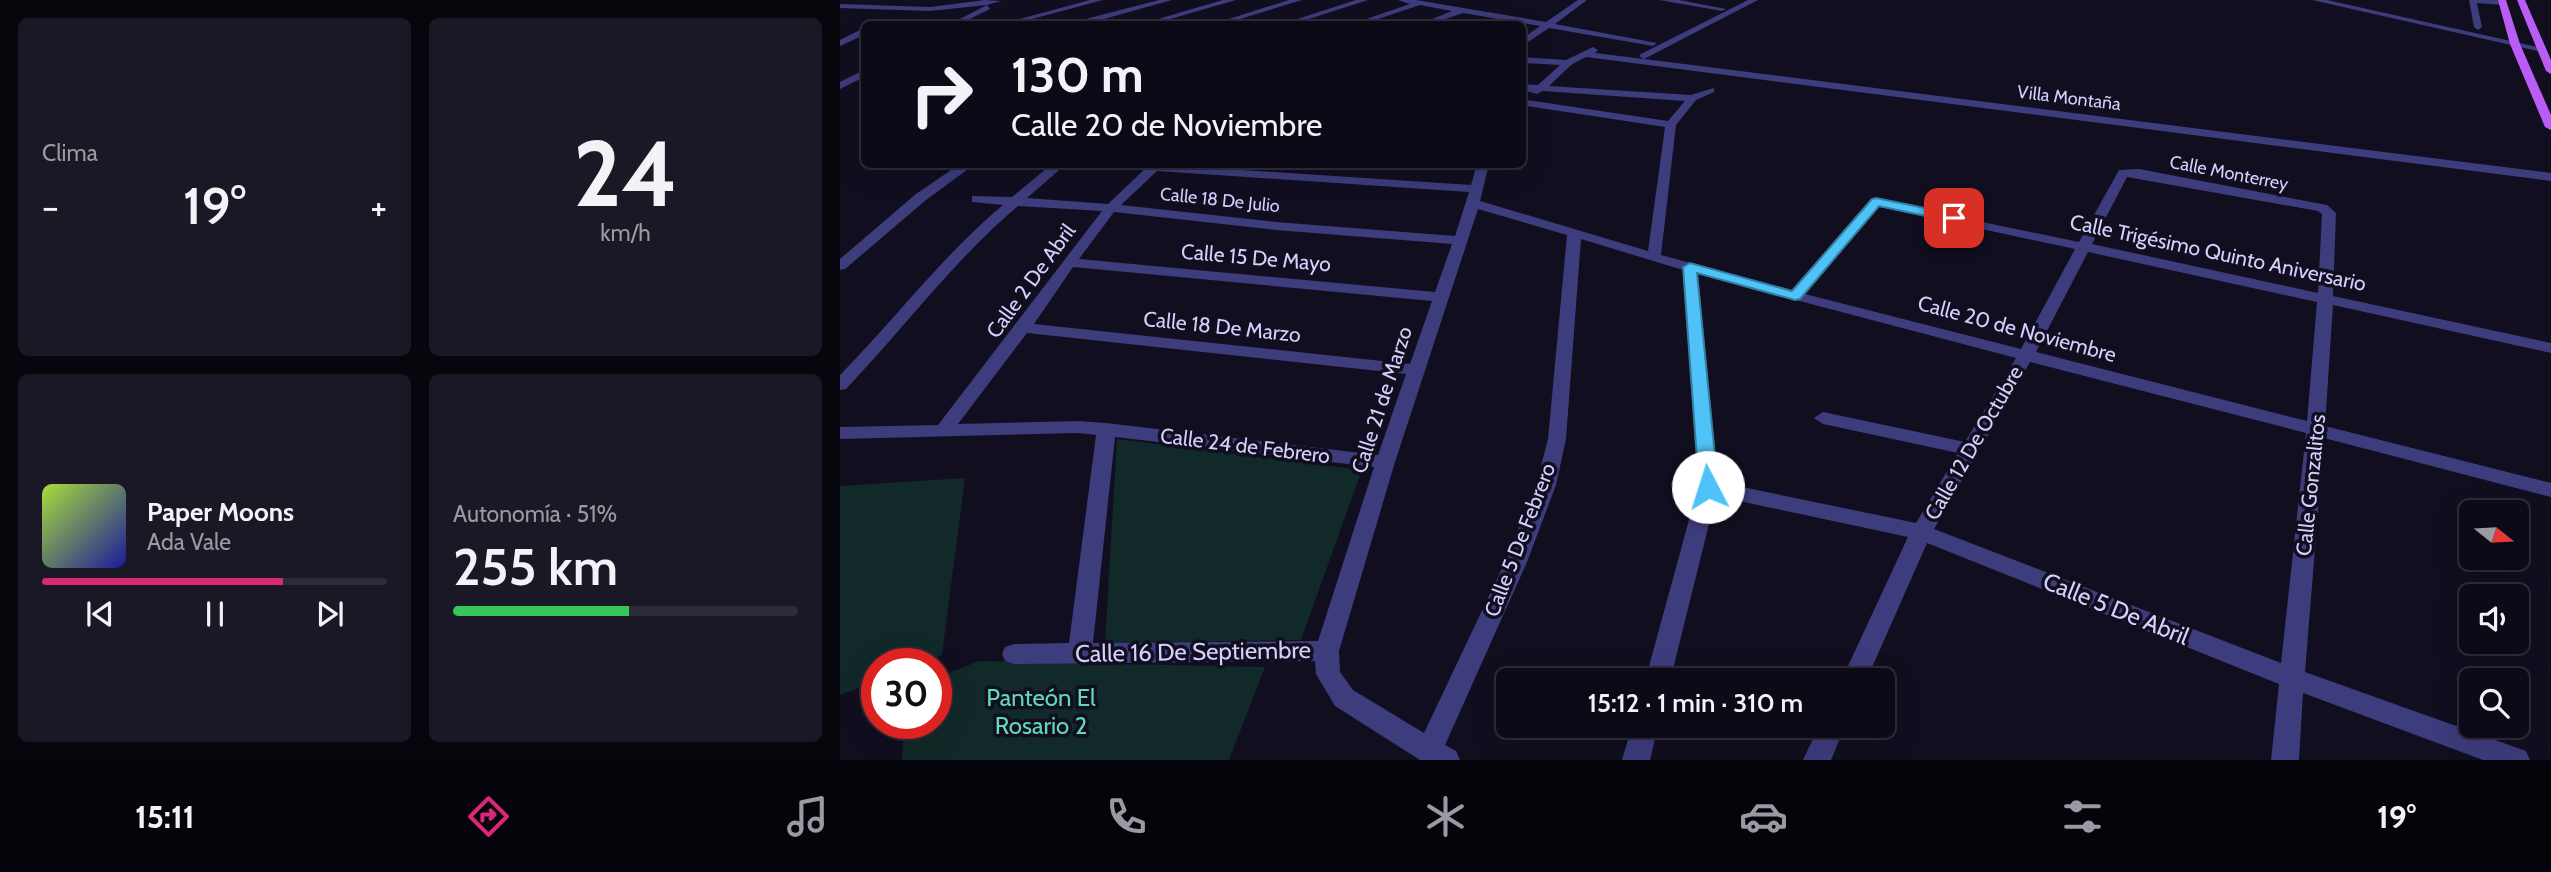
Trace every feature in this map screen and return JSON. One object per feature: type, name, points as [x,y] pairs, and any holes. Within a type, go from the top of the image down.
[{"type":"main road","points":[[2521,0],[2551,71]]},
{"type":"main road","points":[[2502,1],[2514,39],[2551,127]]},
{"type":"street","points":[[1017,21],[1099,0]]},
{"type":"street","points":[[1089,21],[1168,0]]},
{"type":"street","points":[[1156,21],[1232,0]]},
{"type":"street","points":[[1227,21],[1298,0]]},
{"type":"street","points":[[1296,21],[1364,0]]},
{"type":"street","points":[[1402,0],[1653,43]]},
{"type":"street","points":[[1526,39],[1583,0]]},
{"type":"street","points":[[1663,0],[1696,2],[1722,9]]},
{"type":"street","points":[[1621,59],[1740,0]]},
{"type":"street","points":[[1634,61],[1754,0]]},
{"type":"street","points":[[2316,0],[2540,45]]},
{"type":"street","points":[[2354,0],[2478,27],[2514,39]]},
{"type":"street","points":[[2478,27],[2474,0],[2502,1]]},
{"type":"street","points":[[840,6],[930,9],[980,1],[998,1]]},
{"type":"street","points":[[951,20],[980,1]]},
{"type":"street","points":[[840,11],[951,20],[969,16],[998,1]]},
{"type":"street","points":[[1365,21],[1420,3]]},
{"type":"street","points":[[1432,21],[1463,10]]},
{"type":"street","points":[[1502,21],[1510,18]]},
{"type":"street","points":[[1679,30],[1690,32]]},
{"type":"street","points":[[840,32],[861,32]]},
{"type":"street","points":[[840,43],[861,33]]},
{"type":"street","points":[[1526,104],[1568,63],[1621,37]]},
{"type":"street","name":"Villa Montaña","points":[[1584,54],[2551,177]]},
{"type":"street","points":[[1526,60],[1568,63]]},
{"type":"street","points":[[843,74],[861,65]]},
{"type":"street","points":[[843,74],[861,72]]},
{"type":"street","points":[[840,86],[861,74]]},
{"type":"street","points":[[1526,88],[1692,98],[1710,90]]},
{"type":"street","points":[[1654,257],[1671,125],[1692,98]]},
{"type":"street","points":[[1526,105],[1671,125]]},
{"type":"street","points":[[840,266],[921,197],[963,168]]},
{"type":"street","points":[[840,385],[894,329],[974,236],[1055,168]]},
{"type":"street","name":"Calle 2 De Abril","points":[[945,428],[1111,208],[1154,168]]},
{"type":"street","name":"Calle 20 de Noviembre","points":[[1177,168],[1474,196],[1574,234],[1795,296],[2551,490]]},
{"type":"street","name":"Calle 21 de Marzo","points":[[1327,651],[1385,462],[1482,168]]},
{"type":"street","name":"Calle Monterrey","points":[[2123,173],[2139,173],[2328,211]]},
{"type":"street","name":"Calle 12 De Octubre","points":[[1859,668],[1921,532],[2026,355],[2123,173]]},
{"type":"street","name":"Calle 18 De Julio","points":[[976,199],[1111,208],[1276,226],[1459,240]]},
{"type":"street","name":"Calle Trigésimo Quinto Aniversario","points":[[1795,296],[1876,202],[2551,348]]},
{"type":"street","name":"Calle Gonzalitos","points":[[2286,760],[2291,678],[2328,299],[2328,211]]},
{"type":"street","name":"Calle 5 De Febrero","points":[[1437,755],[1546,485],[1557,439],[1574,234]]},
{"type":"street","name":"Calle 15 De Mayo","points":[[1069,262],[1439,297]]},
{"type":"street","points":[[1660,668],[1708,487],[1690,267]]},
{"type":"street","name":"Calle 18 De Marzo","points":[[1023,328],[1415,370]]},
{"type":"street","points":[[1823,418],[1971,450]]},
{"type":"street","name":"Calle 24 de Febrero","points":[[840,433],[945,428],[1106,429],[1385,462]]},
{"type":"street","points":[[1080,653],[1106,429]]},
{"type":"street","name":"Calle 5 De Abril","points":[[1708,487],[1921,532],[2291,678],[2515,760]]},
{"type":"street","name":"Calle 16 De Septiembre","points":[[1014,654],[1327,651],[1328,674],[1345,698],[1437,755]]},
{"type":"street","points":[[1636,760],[1642,738]]},
{"type":"street","points":[[1817,760],[1827,738]]},
{"type":"green space","points":[[1117,439],[1362,470],[1301,640],[1105,643]]},
{"type":"green space","points":[[965,478],[943,648],[861,648],[861,687],[840,695],[840,486]]},
{"type":"green space","name":"Panteón El Rosario 2","points":[[979,661],[1265,667],[1229,760],[902,760],[903,739],[952,739],[952,672]]},
{"type":"route","points":[[1708,487],[1690,267],[1795,296],[1876,202],[1954,218]]}]
